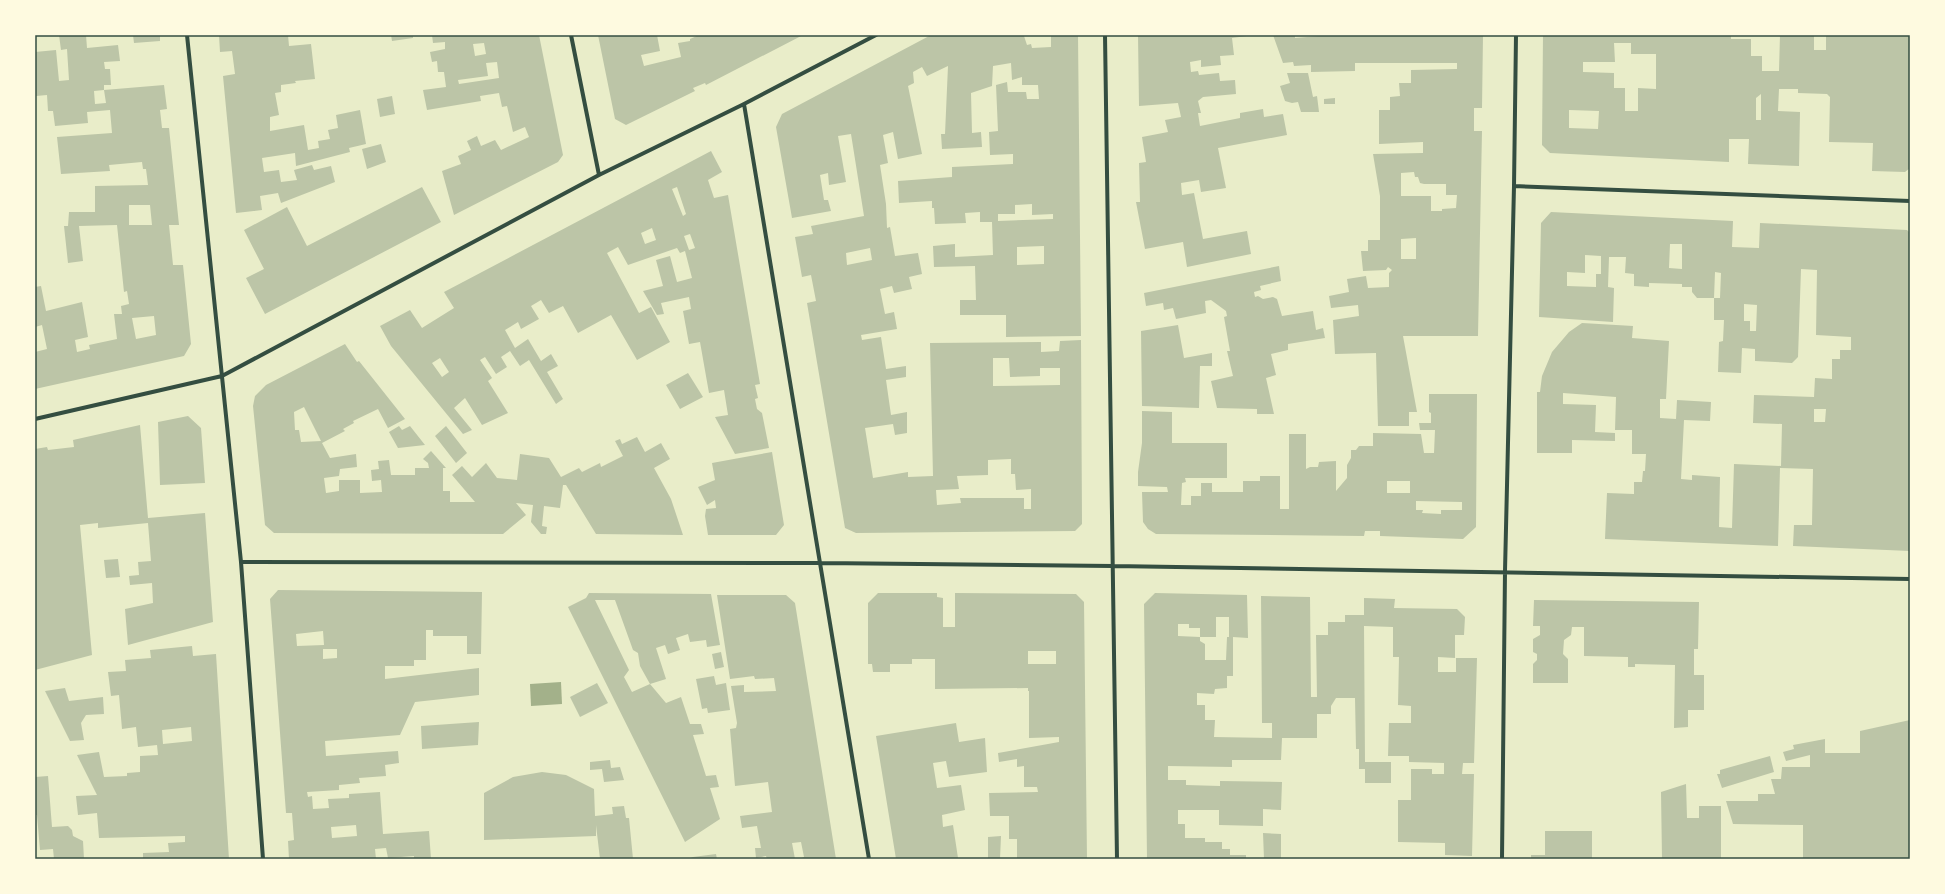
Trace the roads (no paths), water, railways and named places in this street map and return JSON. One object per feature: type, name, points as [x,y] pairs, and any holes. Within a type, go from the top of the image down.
[{"type":"street","points":[[187,35],[241,562],[263,859]]},
{"type":"street","points":[[571,35],[599,175]]},
{"type":"street","points":[[35,419],[222,376],[599,175],[744,104],[876,35]]},
{"type":"street","points":[[1105,35],[1117,859]]},
{"type":"street","points":[[1502,859],[1505,571],[1516,35]]},
{"type":"street","points":[[744,104],[869,859]]},
{"type":"street","points":[[1514,186],[1910,201]]},
{"type":"street","points":[[241,562],[821,563],[1505,571],[1910,579]]}]
